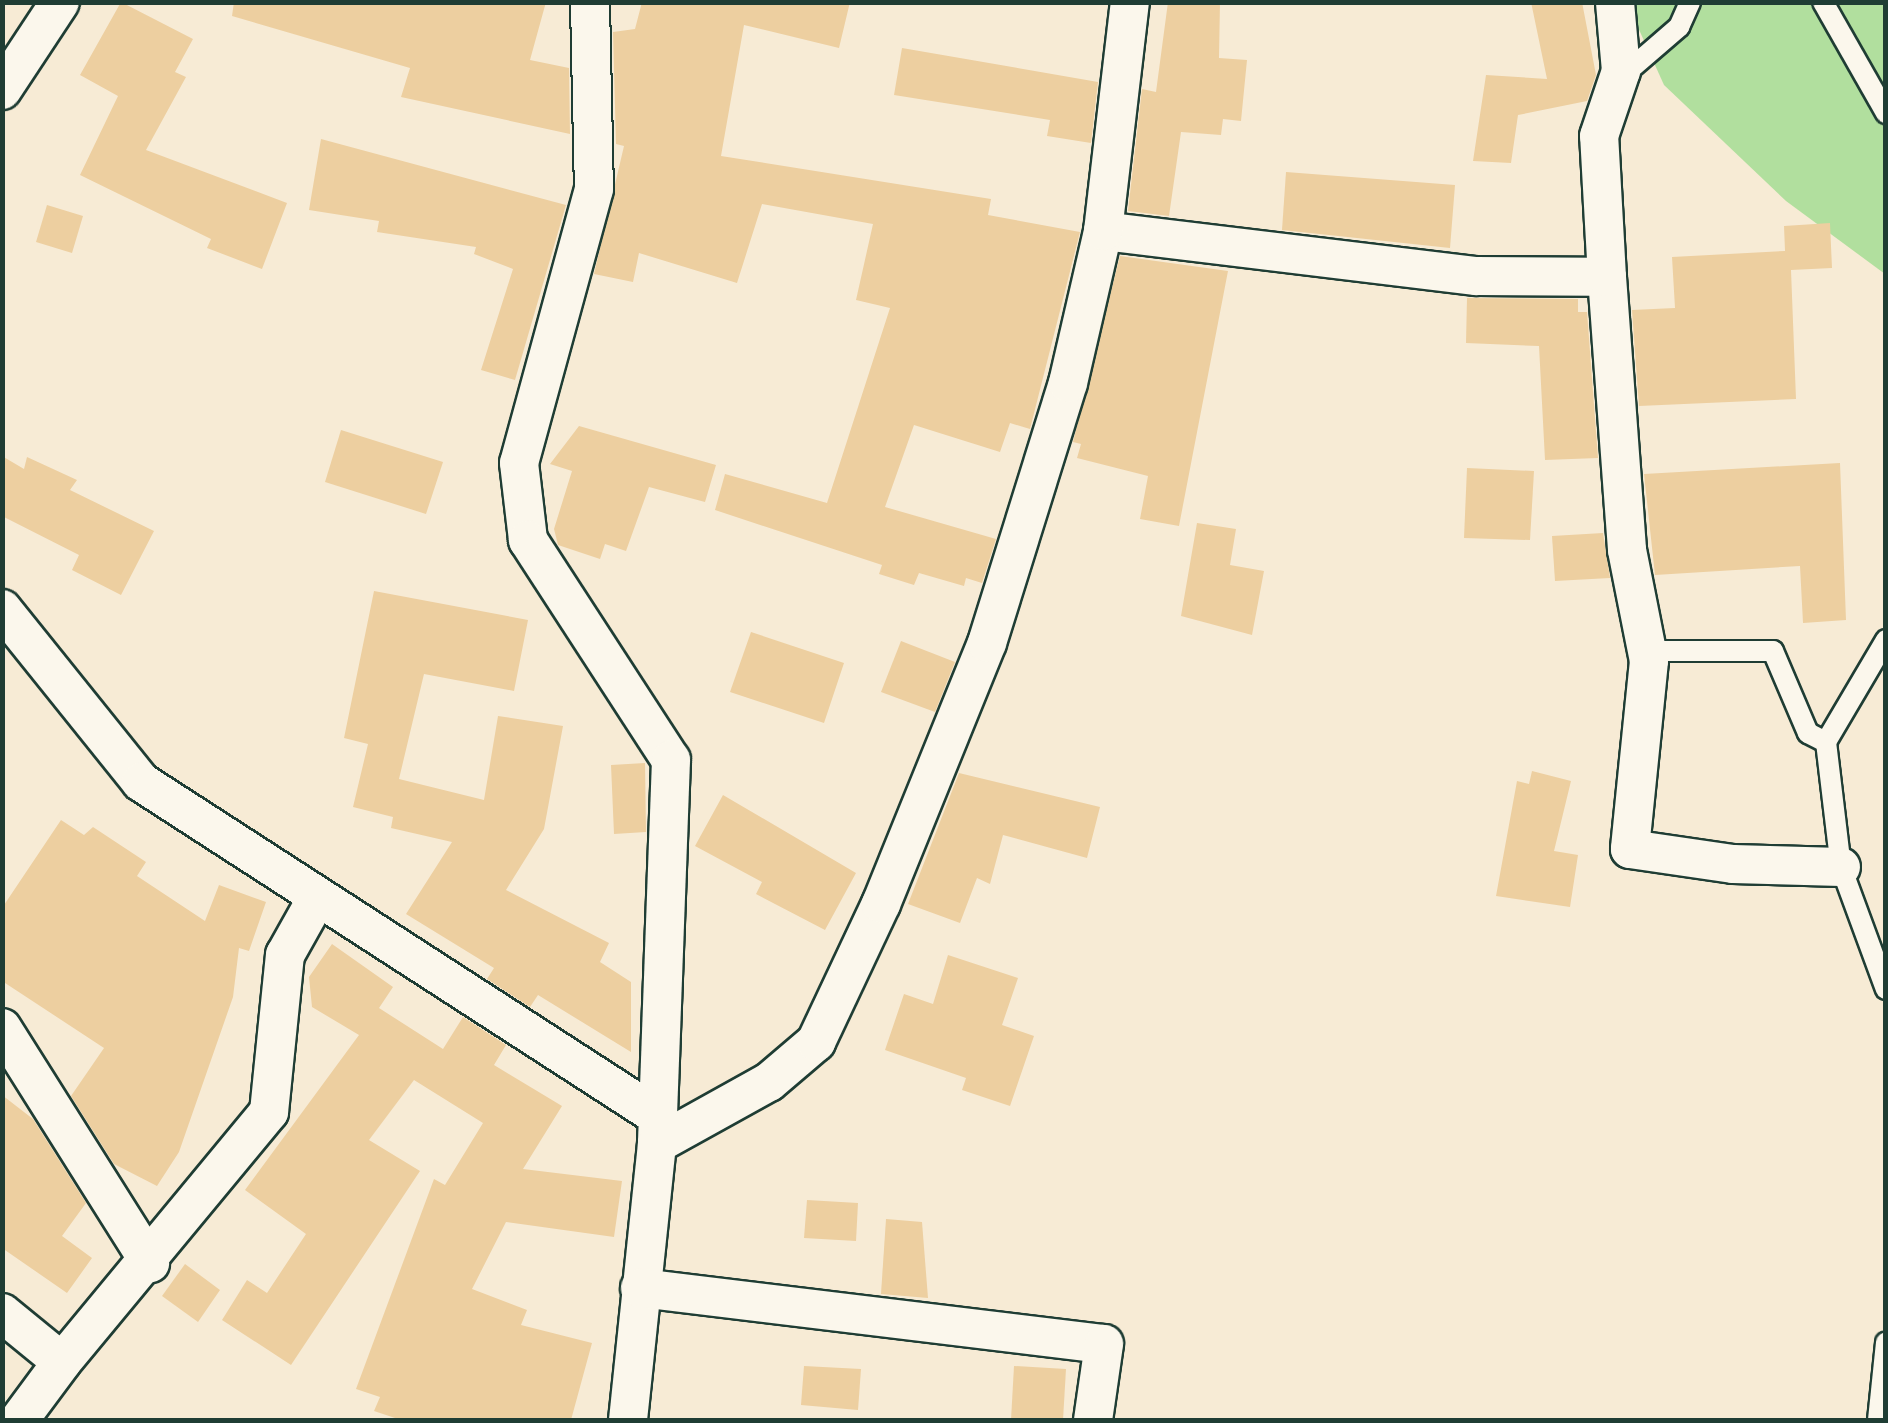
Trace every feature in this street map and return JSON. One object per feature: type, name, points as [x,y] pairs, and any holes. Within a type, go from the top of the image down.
[{"type":"street","points":[[2,90],[60,2]]},
{"type":"street","points":[[590,2],[594,190],[519,463],[528,540],[672,760],[656,1129],[628,1420]]},
{"type":"street","points":[[656,1129],[769,1082],[816,1042],[987,643],[1068,383],[1103,231],[1130,2]]},
{"type":"street","points":[[1615,2],[1618,80],[1599,136],[1627,550],[1647,651],[1630,849],[1733,864],[1841,867]]},
{"type":"street","points":[[1103,231],[1476,276],[1607,276]]},
{"type":"street","points":[[2,609],[141,782],[656,1129]]},
{"type":"street","points":[[19,1420],[62,1362],[150,1263],[269,1112],[285,955],[317,898]]},
{"type":"street","points":[[2,1028],[150,1263]]},
{"type":"street","points":[[640,1288],[1104,1344],[1093,1420]]},
{"type":"street","points":[[2,1313],[62,1362]]},
{"type":"lane","points":[[1618,80],[1679,27],[1690,2]]},
{"type":"lane","points":[[1824,2],[1886,113]]},
{"type":"lane","points":[[1886,640],[1826,742],[1841,867],[1886,990]]},
{"type":"lane","points":[[1647,651],[1773,651],[1808,734],[1826,742]]},
{"type":"lane","points":[[1878,1420],[1886,1342]]},
{"type":"green space","points":[[1627,3],[1885,3],[1885,274],[1786,201],[1664,85]]},
{"type":"building","points":[[121,2],[193,39],[175,72],[186,77],[146,150],[287,203],[262,269],[207,248],[211,239],[80,175],[118,96],[80,75]]},
{"type":"building","points":[[234,2],[546,2],[530,60],[569,68],[570,134],[401,97],[410,68],[232,16]]},
{"type":"building","points":[[642,2],[850,2],[839,48],[744,25],[721,156],[991,199],[988,215],[1080,232],[1030,429],[1010,423],[1000,452],[914,425],[885,507],[996,539],[982,583],[966,578],[964,586],[919,573],[914,585],[879,574],[882,565],[715,510],[725,474],[827,503],[890,308],[856,300],[873,224],[762,204],[737,283],[639,253],[633,282],[594,274],[624,146],[616,144],[613,32],[635,29]]},
{"type":"building","points":[[1168,2],[1220,2],[1219,58],[1247,60],[1241,121],[1223,119],[1221,135],[1181,132],[1169,216],[1128,211],[1142,89],[1156,92]]},
{"type":"building","points":[[1531,2],[1582,2],[1596,75],[1587,101],[1518,115],[1511,163],[1473,161],[1486,75],[1547,79]]},
{"type":"building","points":[[902,48],[1098,82],[1091,143],[1047,136],[1050,120],[894,95]]},
{"type":"building","points":[[321,139],[566,205],[515,380],[481,370],[513,269],[474,254],[476,247],[377,232],[379,221],[309,210]]},
{"type":"building","points":[[1286,172],[1455,185],[1450,248],[1282,230]]},
{"type":"building","points":[[47,205],[83,216],[72,253],[36,242]]},
{"type":"building","points":[[1830,223],[1832,268],[1791,270],[1796,399],[1639,406],[1632,310],[1675,308],[1672,257],[1785,251],[1784,226]]},
{"type":"building","points":[[1120,256],[1228,271],[1179,526],[1140,519],[1148,476],[1077,458],[1081,444],[1073,442]]},
{"type":"building","points":[[1467,298],[1578,299],[1578,312],[1587,312],[1598,458],[1545,460],[1539,346],[1466,343]]},
{"type":"building","points":[[579,426],[716,465],[705,502],[649,487],[626,551],[605,544],[600,559],[558,545],[554,529],[572,471],[550,464]]},
{"type":"building","points":[[341,430],[443,462],[426,514],[325,482]]},
{"type":"building","points":[[2,456],[24,469],[27,457],[77,480],[70,490],[154,531],[121,595],[72,570],[79,555],[2,516]]},
{"type":"building","points":[[1840,463],[1846,620],[1803,623],[1800,566],[1655,575],[1644,474]]},
{"type":"building","points":[[1467,468],[1534,471],[1530,540],[1464,538]]},
{"type":"building","points":[[1197,523],[1236,529],[1230,565],[1264,571],[1252,635],[1181,616]]},
{"type":"building","points":[[1603,533],[1610,578],[1555,581],[1552,536]]},
{"type":"building","points":[[374,591],[528,620],[514,691],[424,674],[399,779],[484,800],[498,716],[563,726],[544,829],[506,890],[609,943],[600,962],[631,982],[631,1052],[538,995],[530,1007],[487,979],[494,968],[406,914],[452,842],[391,828],[393,817],[353,807],[368,744],[344,738]]},
{"type":"building","points":[[751,632],[844,663],[824,723],[730,692]]},
{"type":"building","points":[[901,641],[955,662],[935,712],[881,692]]},
{"type":"building","points":[[645,763],[646,832],[614,834],[611,765]]},
{"type":"building","points":[[1532,771],[1571,781],[1554,851],[1578,855],[1570,907],[1496,896],[1517,781],[1529,784]]},
{"type":"building","points":[[959,773],[1100,807],[1087,858],[1003,835],[990,884],[977,878],[960,923],[908,904]]},
{"type":"building","points":[[723,795],[856,873],[825,930],[756,894],[762,882],[695,846]]},
{"type":"building","points":[[61,820],[84,835],[93,827],[146,862],[137,876],[205,921],[219,885],[266,902],[249,951],[239,948],[233,997],[179,1152],[157,1186],[114,1164],[71,1096],[104,1048],[2,981],[2,908]]},
{"type":"building","points":[[332,944],[393,987],[379,1008],[443,1049],[463,1017],[506,1045],[494,1065],[562,1106],[523,1169],[622,1181],[614,1237],[506,1222],[472,1289],[527,1310],[521,1325],[592,1343],[571,1420],[401,1420],[374,1411],[380,1397],[356,1389],[434,1179],[445,1185],[483,1123],[414,1080],[369,1140],[420,1171],[291,1365],[222,1320],[247,1280],[267,1293],[306,1234],[245,1190],[359,1035],[312,1007],[309,977]]},
{"type":"building","points":[[948,955],[1018,978],[1002,1025],[1034,1036],[1010,1106],[962,1090],[966,1078],[885,1050],[904,994],[933,1004]]},
{"type":"building","points":[[2,1095],[33,1119],[86,1203],[62,1236],[92,1258],[67,1293],[2,1248]]},
{"type":"building","points":[[807,1200],[858,1203],[856,1241],[804,1238]]},
{"type":"building","points":[[886,1219],[922,1222],[928,1298],[881,1294]]},
{"type":"building","points":[[185,1264],[220,1290],[198,1322],[162,1296]]},
{"type":"building","points":[[804,1366],[861,1369],[858,1410],[801,1405]]},
{"type":"building","points":[[1014,1366],[1066,1369],[1063,1420],[1011,1420]]}]
